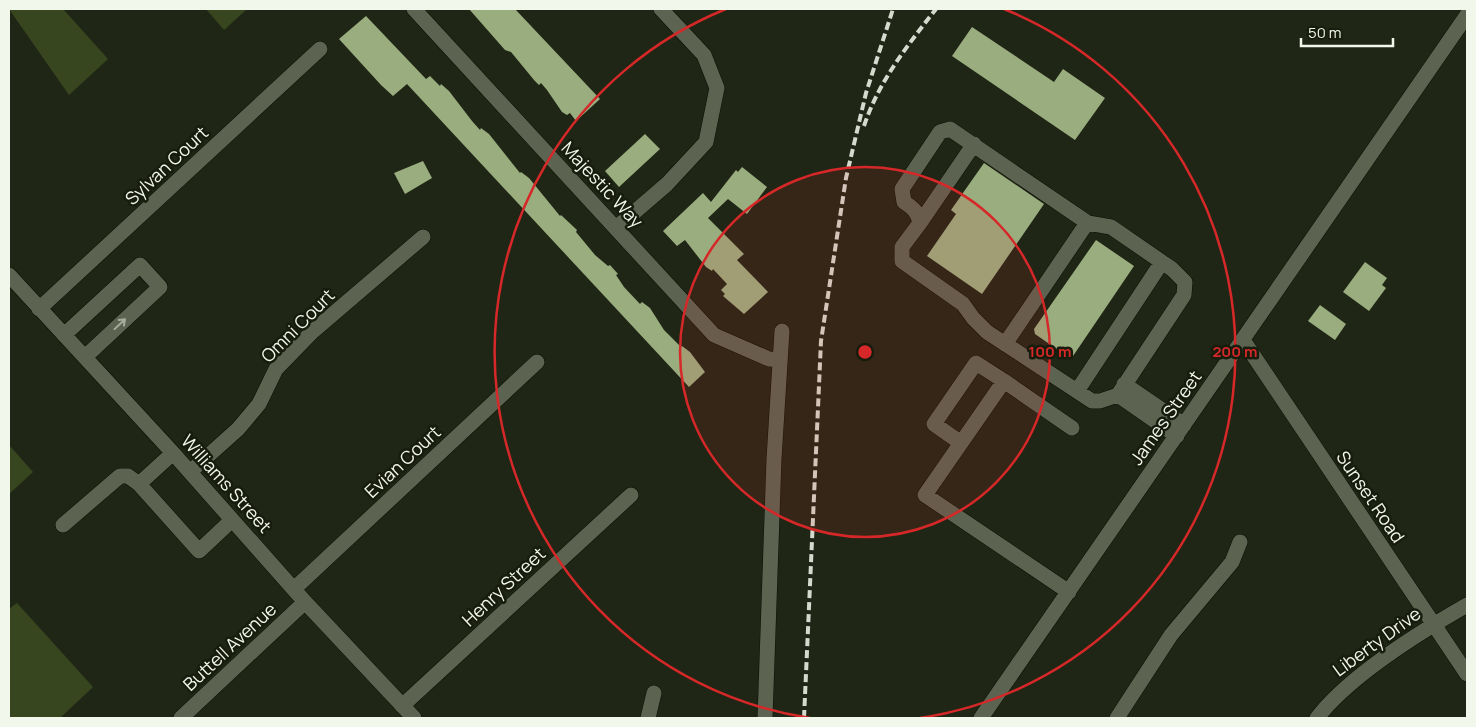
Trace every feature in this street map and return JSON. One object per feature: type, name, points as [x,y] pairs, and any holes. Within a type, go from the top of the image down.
[{"type":"street","name":"Majestic Way","points":[[414,9],[714,335],[769,359],[780,360]]},
{"type":"street","points":[[616,228],[667,184],[706,142],[717,88],[704,55],[661,9]]},
{"type":"street","name":"James Street","points":[[981,718],[1467,15]]},
{"type":"street","name":"Sylvan Court","points":[[39,309],[320,49]]},
{"type":"street","points":[[920,223],[919,215],[904,202],[902,189],[940,132],[950,129],[974,144],[1088,223],[1111,227],[1181,275],[1186,288],[1184,295],[1121,390],[1100,401],[1092,401],[987,332],[972,318],[963,304],[902,261],[902,248],[920,223],[974,144]]},
{"type":"street","points":[[1005,344],[1088,223]]},
{"type":"street","name":"Omni Court","points":[[190,472],[238,429],[259,404],[276,369],[312,332],[423,237]]},
{"type":"street","points":[[1077,391],[1162,262]]},
{"type":"street","points":[[64,335],[140,265],[160,288],[84,357]]},
{"type":"street","name":"Williams Street","points":[[9,276],[173,453],[295,588],[305,602],[414,718]]},
{"type":"street","points":[[764,718],[774,459],[782,331]]},
{"type":"street","name":"Sunset Road","points":[[1243,340],[1467,674]]},
{"type":"street","name":"Evian Court","points":[[295,588],[537,362]]},
{"type":"street","points":[[962,442],[934,424],[976,363],[1072,428]]},
{"type":"street","points":[[1004,381],[925,495],[1069,592]]},
{"type":"street","points":[[1121,390],[1180,430]]},
{"type":"street","points":[[139,484],[173,453]]},
{"type":"street","points":[[63,525],[120,476],[128,476],[139,484],[198,551],[232,520]]},
{"type":"street","name":"Henry Street","points":[[402,706],[631,495]]},
{"type":"street","points":[[1117,718],[1171,636],[1232,562],[1240,542]]},
{"type":"street","name":"Buttell Avenue","points":[[181,718],[305,602]]},
{"type":"street","name":"Liberty Drive","points":[[1317,718],[1339,693],[1433,624],[1467,605]]},
{"type":"street","points":[[648,718],[654,693]]},
{"type":"green space","points":[[9,9],[63,9],[108,59],[69,95]]},
{"type":"green space","points":[[206,9],[247,9],[224,30]]},
{"type":"green space","points":[[9,445],[33,472],[9,494]]},
{"type":"green space","points":[[17,603],[93,687],[60,718],[9,718],[9,609]]},
{"type":"building","points":[[469,9],[515,9],[600,99],[576,121],[570,113],[567,115],[562,112],[541,83],[539,85],[534,80],[511,52],[505,50]]},
{"type":"building","points":[[366,16],[426,79],[430,76],[440,86],[441,84],[449,91],[480,130],[481,128],[489,134],[520,173],[529,178],[560,216],[577,230],[576,232],[595,255],[608,266],[610,265],[618,274],[616,275],[624,287],[640,304],[642,302],[650,308],[664,330],[681,347],[690,352],[705,372],[689,387],[407,84],[393,96],[339,39]]},
{"type":"building","points":[[972,27],[1054,82],[1063,69],[1105,98],[1075,140],[952,56]]},
{"type":"building","points":[[645,134],[660,149],[619,187],[605,171]]},
{"type":"building","points":[[423,161],[432,178],[405,194],[394,173]]},
{"type":"building","points":[[984,163],[1044,204],[982,294],[927,256],[956,214],[951,210]]},
{"type":"building","points":[[742,167],[767,187],[747,214],[728,199],[708,218],[744,254],[737,260],[768,292],[744,314],[723,296],[725,294],[721,290],[727,284],[713,269],[712,271],[706,267],[685,240],[677,246],[663,231],[703,193],[711,202],[736,170],[738,172]]},
{"type":"building","points":[[1096,240],[1134,266],[1071,359],[1035,334],[1034,329]]},
{"type":"building","points":[[1365,262],[1387,278],[1382,285],[1386,288],[1369,311],[1343,292]]},
{"type":"building","points":[[1320,305],[1346,324],[1335,340],[1308,321]]},
{"type":"railway","points":[[804,718],[821,341],[846,178],[866,93],[893,9]]},
{"type":"railway","points":[[864,126],[870,110],[895,64],[936,9]]}]
